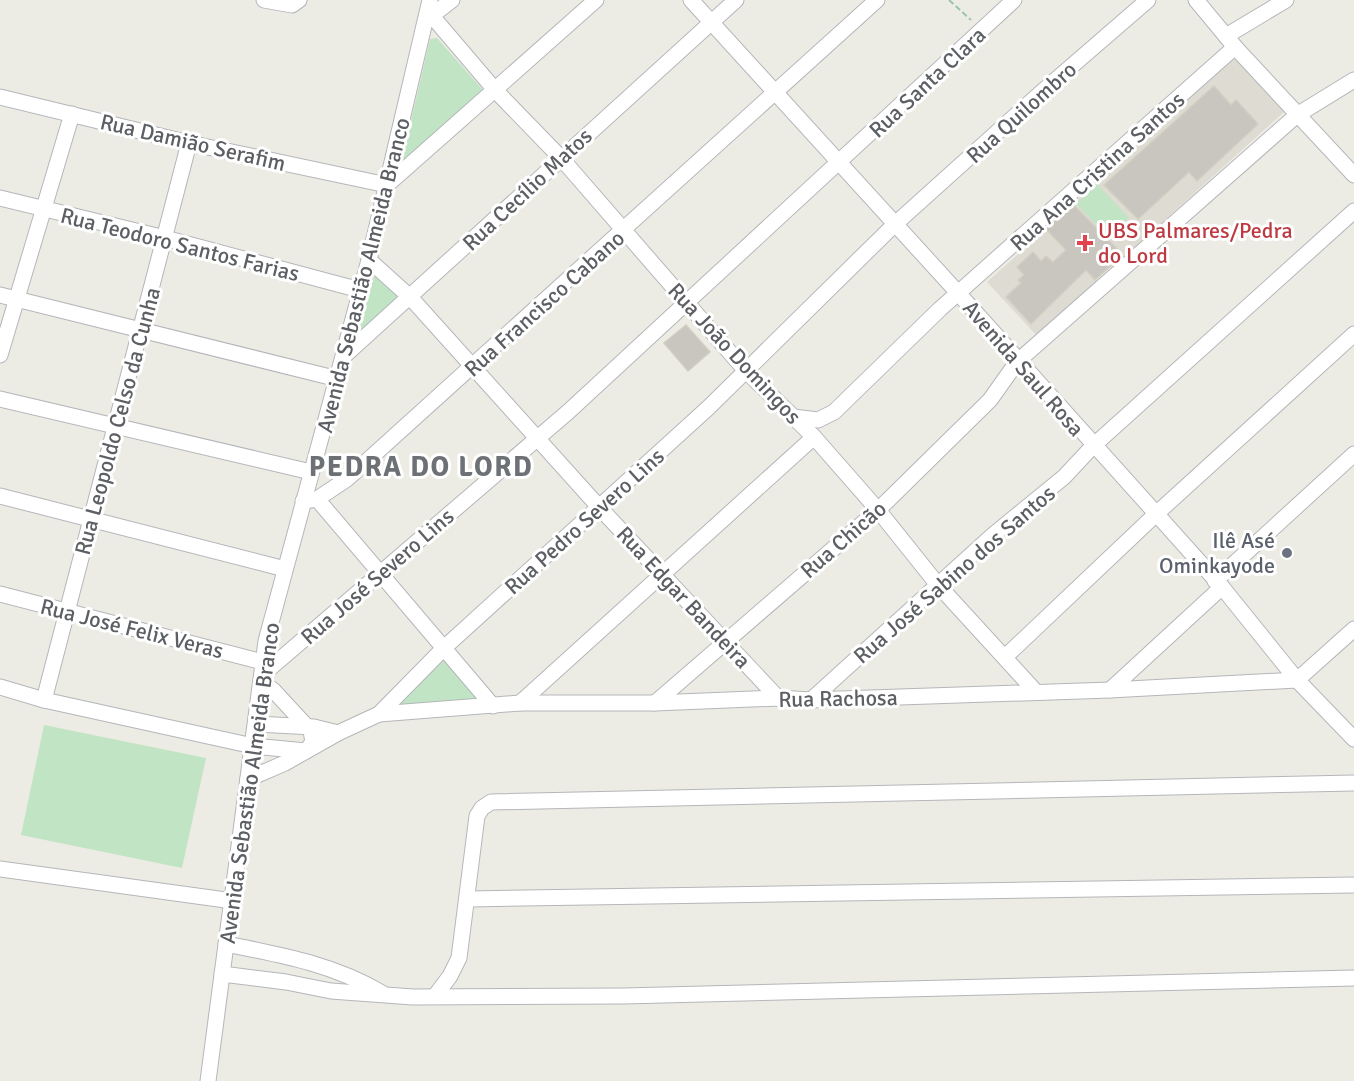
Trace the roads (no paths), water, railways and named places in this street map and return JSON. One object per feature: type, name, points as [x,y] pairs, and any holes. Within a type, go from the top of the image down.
[{"type":"street","points":[[264,0],[295,3]]},
{"type":"street","name":"Avenida Sebastião Almeida Branco","points":[[208,1081],[262,672],[285,569],[310,500],[311,472],[369,260],[429,18],[430,0]]},
{"type":"street","points":[[429,18],[452,0]]},
{"type":"street","points":[[387,185],[596,0]]},
{"type":"street","name":"Avenida Saul Rosa","points":[[691,0],[959,294],[1017,362],[1218,584],[1297,680],[1354,739]]},
{"type":"street","name":"Rua Cecílio Matos","points":[[343,357],[736,0]]},
{"type":"street","name":"Rua Francisco Cabano","points":[[310,500],[347,479],[876,0]]},
{"type":"street","name":"Rua Santa Clara","points":[[839,163],[1014,0]]},
{"type":"street","name":"Rua Quilombro","points":[[894,225],[1148,0]]},
{"type":"street","points":[[1196,0],[1230,42],[1354,175]]},
{"type":"street","name":"Rua Ana Cristina Santos","points":[[793,417],[818,420],[834,412],[1230,42],[1287,0]]},
{"type":"street","name":"Rua João Domingos","points":[[429,18],[561,158],[746,371],[814,437],[878,510],[938,585],[1036,692]]},
{"type":"street","name":"Rua Chicão","points":[[655,703],[878,510],[990,400],[1017,362],[1298,115],[1354,80]]},
{"type":"street","name":"Rua Damião Serafim","points":[[0,97],[189,142],[387,185]]},
{"type":"street","points":[[0,355],[72,114]]},
{"type":"street","name":"Rua Leopoldo Celso da Cunha","points":[[44,700],[189,142]]},
{"type":"street","name":"Rua José Severo Lins","points":[[262,672],[381,573],[537,437],[839,163]]},
{"type":"street","name":"Rua Teodoro Santos Farias","points":[[0,198],[165,238],[360,290]]},
{"type":"street","name":"Rua José Sabino dos Santos","points":[[811,700],[938,585],[1064,477],[1094,446],[1354,211]]},
{"type":"street","name":"Rua Pedro Severo Lins","points":[[248,779],[379,714],[445,647],[746,371],[894,225]]},
{"type":"street","name":"Rua Edgar Bandeira","points":[[369,260],[410,297],[599,507],[778,698]]},
{"type":"street","points":[[0,295],[141,332],[338,379]]},
{"type":"street","points":[[1005,657],[1155,515],[1354,334]]},
{"type":"street","points":[[0,399],[311,472]]},
{"type":"street","points":[[520,703],[814,437]]},
{"type":"street","points":[[1110,690],[1354,454]]},
{"type":"street","points":[[0,496],[285,569]]},
{"type":"street","points":[[310,500],[381,573],[493,706]]},
{"type":"street","name":"Rua José Felix Veras","points":[[0,594],[67,611],[262,672]]},
{"type":"street","points":[[1297,680],[1354,628]]},
{"type":"street","points":[[0,687],[44,700],[253,746],[306,751],[313,737],[311,731],[304,727],[274,691],[262,672]]},
{"type":"street","name":"Rua Rachosa","points":[[379,714],[520,703],[655,703],[778,698],[811,700],[1110,690],[1297,680]]},
{"type":"street","points":[[256,724],[325,728],[338,733]]},
{"type":"street","points":[[435,996],[450,976],[459,958],[477,815],[484,806],[495,802],[1354,783]]},
{"type":"street","points":[[0,869],[233,901]]},
{"type":"street","points":[[468,898],[1354,885]]},
{"type":"street","points":[[226,944],[299,958],[353,977],[385,994]]},
{"type":"street","points":[[254,978],[257,950]]},
{"type":"street","points":[[296,985],[299,958]]},
{"type":"street","points":[[222,974],[331,992],[413,997],[623,996],[1354,978]]},
{"type":"place","name":"UBS Palmares/Pedra do Lord","points":[[1085,243]]},
{"type":"place","name":"Ilê Asé Ominkayode","points":[[1287,553]]},
{"type":"district","name":"PEDRA DO LORD","points":[[421,466]]}]
